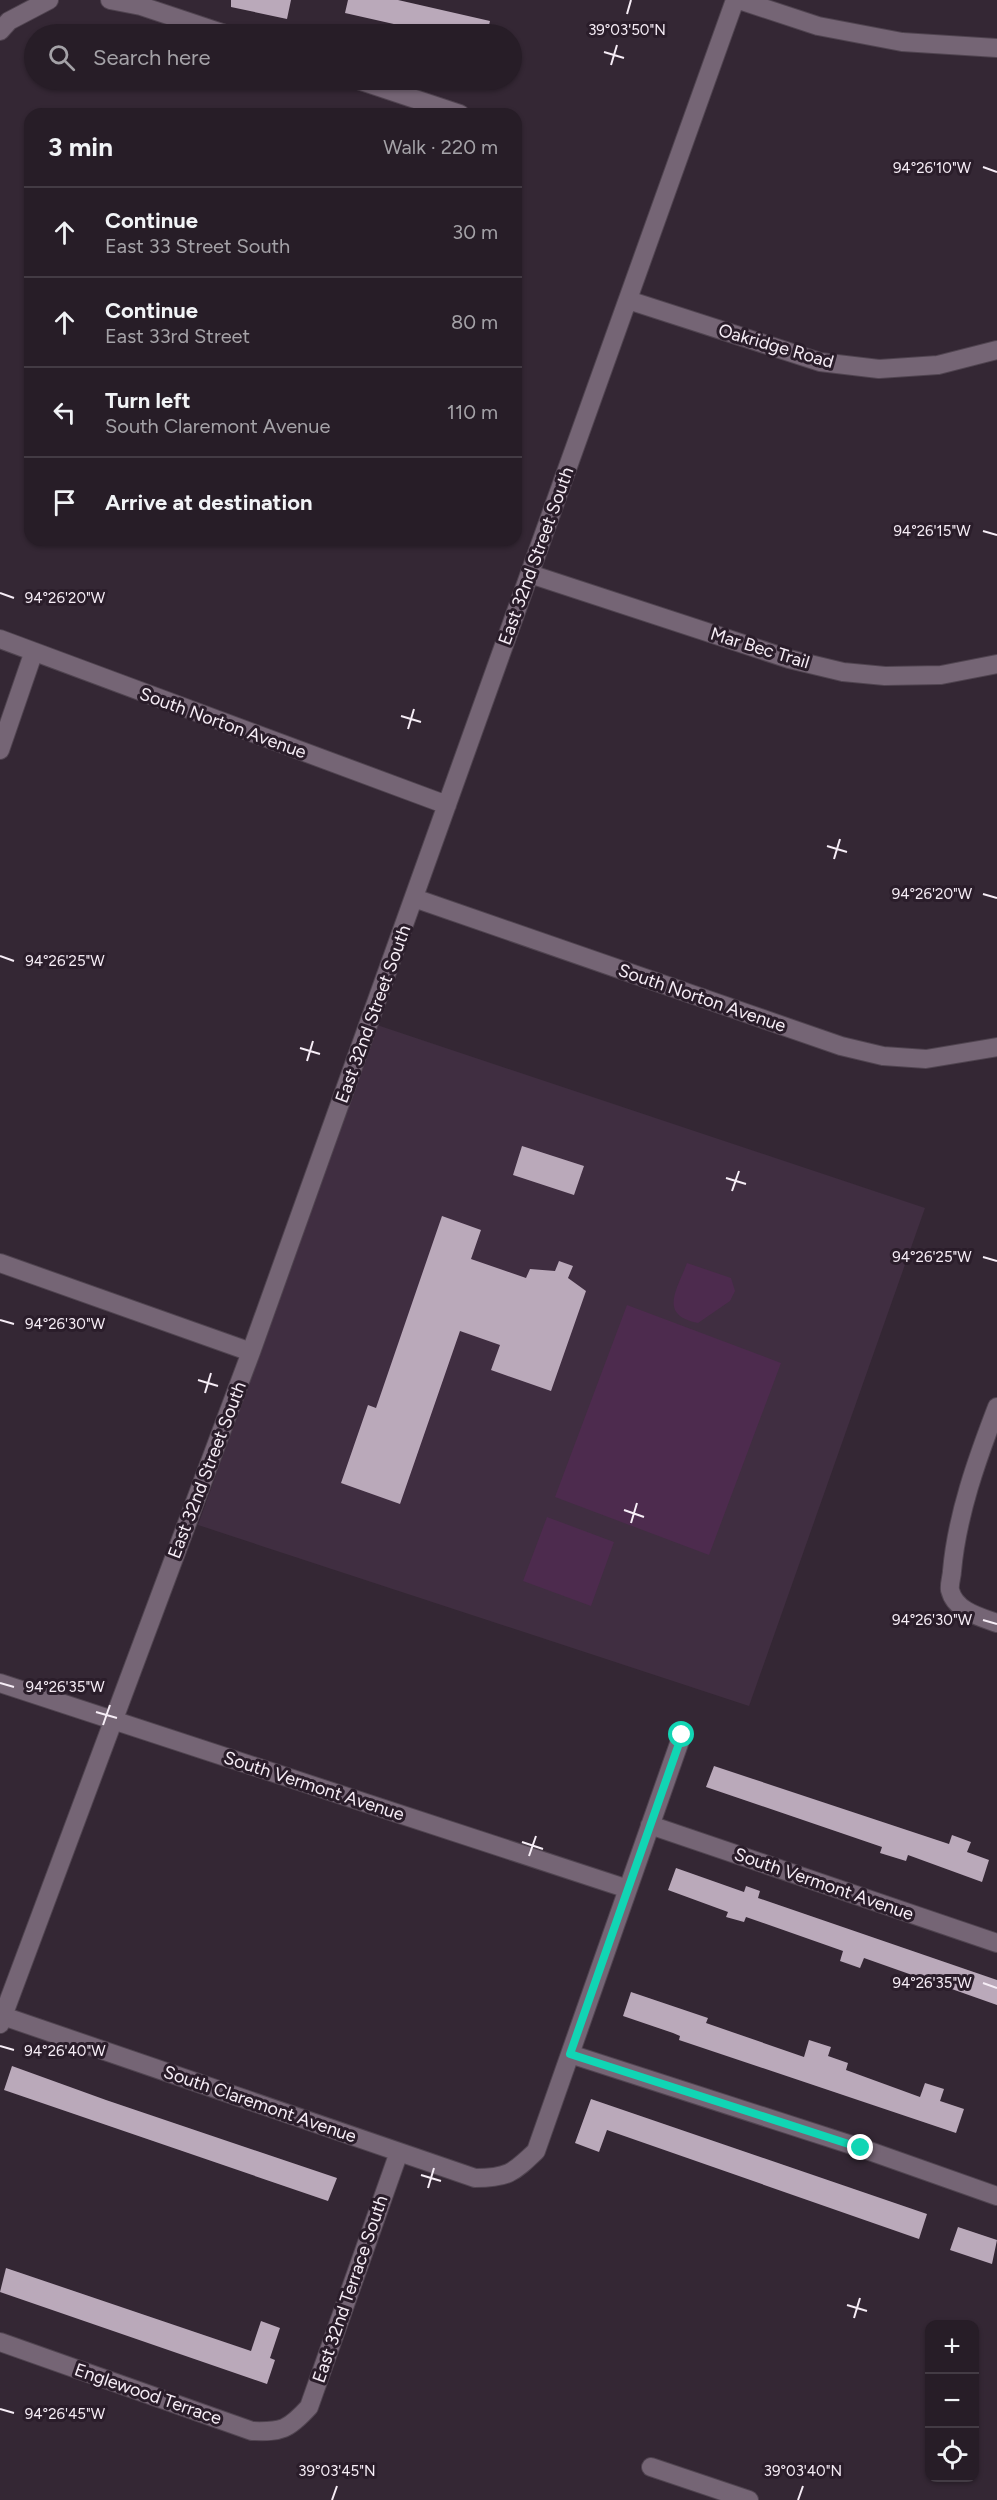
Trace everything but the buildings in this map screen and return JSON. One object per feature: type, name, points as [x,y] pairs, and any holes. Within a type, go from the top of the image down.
[{"type":"street","points":[[0,31],[9,21],[49,0]]},
{"type":"street","points":[[110,0],[142,3],[198,24]]},
{"type":"street","points":[[737,0],[818,26],[902,42],[997,48]]},
{"type":"street","name":"East 32nd Street South","points":[[1,2018],[251,1352],[737,0]]},
{"type":"street","points":[[388,90],[442,108]]},
{"type":"street","name":"Oakridge Road","points":[[628,300],[820,362],[879,369],[938,365],[997,350]]},
{"type":"street","name":"Mar Bec Trail","points":[[530,574],[789,659],[843,672],[885,676],[941,675],[997,664]]},
{"type":"street","name":"South Norton Avenue","points":[[0,639],[33,654],[447,805]]},
{"type":"street","points":[[0,750],[33,654]]},
{"type":"street","name":"South Norton Avenue","points":[[414,897],[841,1046],[883,1056],[926,1059],[997,1047]]},
{"type":"street","points":[[0,1263],[251,1352]]},
{"type":"street","points":[[997,1407],[975,1463],[954,1554],[951,1590],[960,1605],[971,1614],[997,1623]]},
{"type":"street","name":"South Vermont Avenue","points":[[0,1683],[628,1889]]},
{"type":"street","points":[[682,1735],[570,2054],[861,2148],[997,2196]]},
{"type":"street","name":"South Vermont Avenue","points":[[650,1825],[997,1943]]},
{"type":"street","name":"South Claremont Avenue","points":[[1,2018],[476,2178],[499,2178],[513,2172],[536,2151],[570,2054]]},
{"type":"street","name":"East 32nd Terrace South","points":[[295,2422],[309,2407],[399,2152]]},
{"type":"street","name":"Englewood Terrace","points":[[0,2342],[252,2431],[276,2432],[295,2422]]},
{"type":"street","points":[[651,2467],[748,2500]]},
{"type":"shaded area","points":[[377,1025],[925,1208],[749,1706],[198,1525]]},
{"type":"shaded area","points":[[687,1263],[731,1278],[735,1291],[730,1301],[698,1323],[678,1314],[674,1308],[676,1292]]},
{"type":"shaded area","points":[[627,1305],[781,1363],[709,1555],[555,1497]]},
{"type":"shaded area","points":[[547,1517],[614,1542],[591,1606],[523,1581]]},
{"type":"route","points":[[682,1735],[570,2054],[861,2148]]}]
